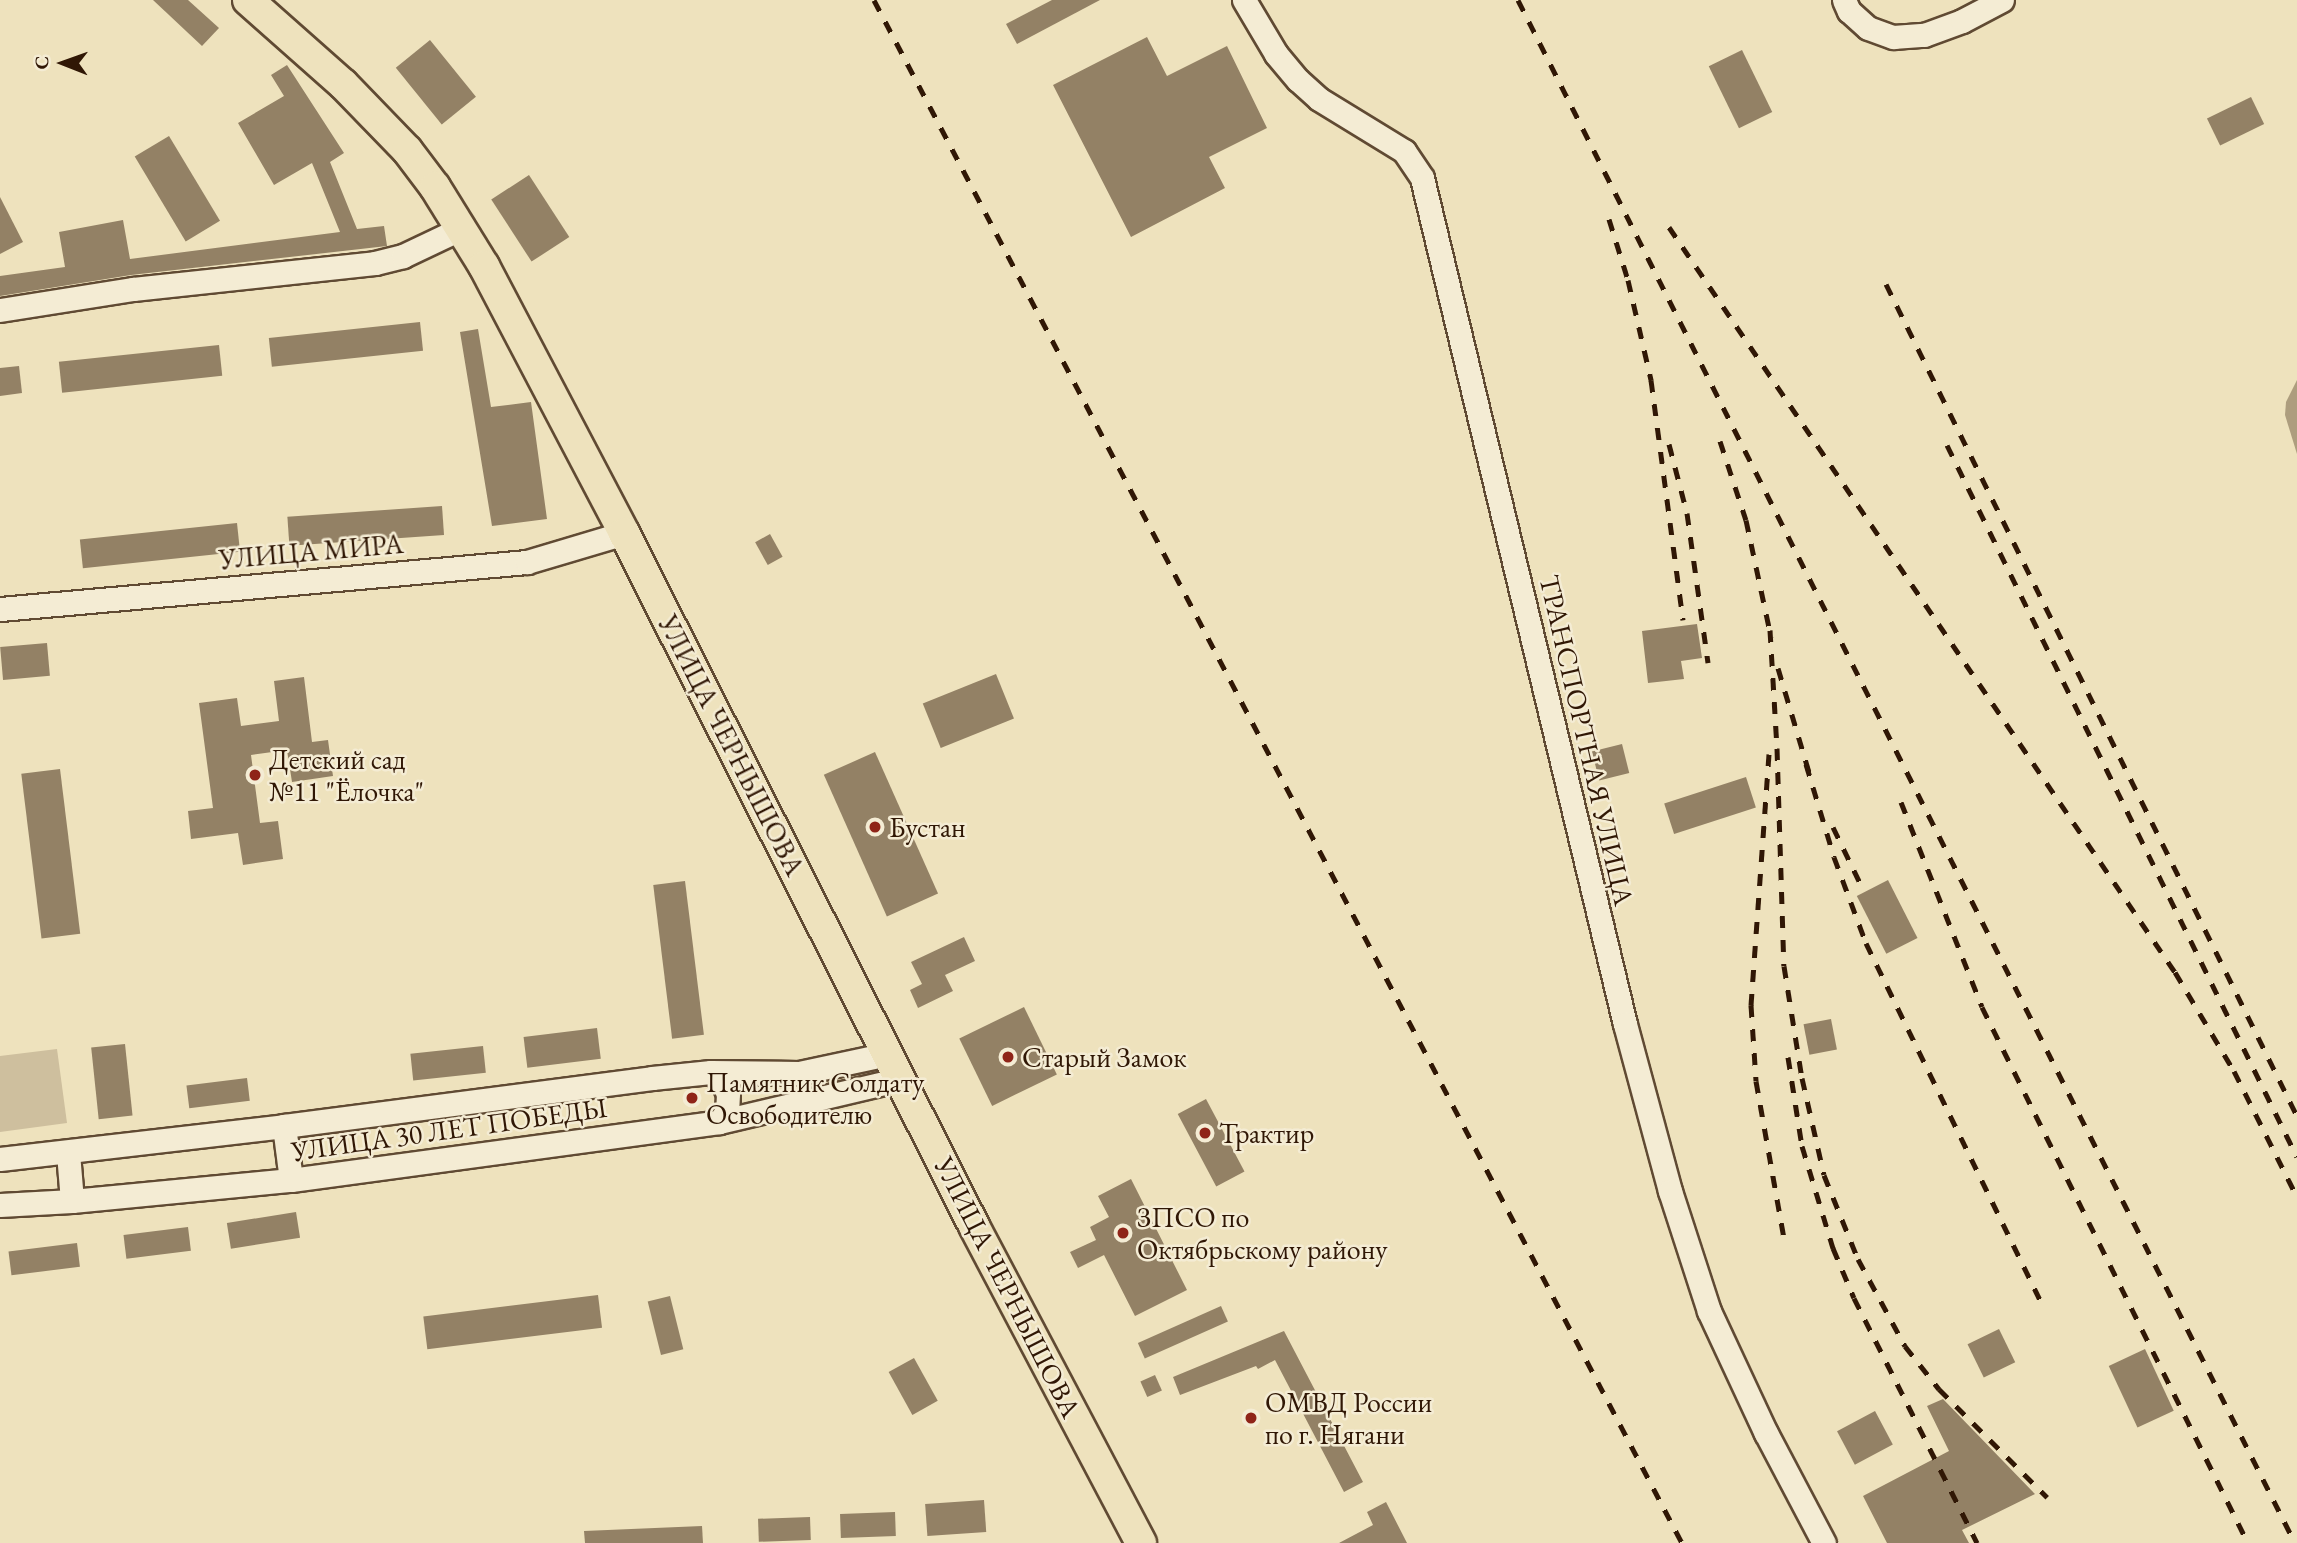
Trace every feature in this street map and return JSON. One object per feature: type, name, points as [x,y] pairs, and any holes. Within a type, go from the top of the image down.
[{"type":"main road","name":"УЛИЦА ЧЕРНЫШОВА","points":[[248,0],[343,84],[384,125],[414,159],[462,228],[624,533],[1137,1542]]},
{"type":"street","name":"ТРАНСПОРТНАЯ УЛИЦА","points":[[1244,0],[1276,54],[1298,80],[1329,106],[1404,151],[1422,178],[1625,1024],[1670,1191],[1709,1311],[1766,1433],[1824,1543]]},
{"type":"street","points":[[1844,0],[1849,11],[1868,28],[1893,37],[1924,35],[2002,0]]},
{"type":"street","points":[[0,310],[133,289],[375,263],[403,256],[462,228]]},
{"type":"street","name":"УЛИЦА МИРА","points":[[0,609],[527,562],[624,533]]},
{"type":"street","name":"УЛИЦА 30 ЛЕТ ПОБЕДЫ","points":[[0,1159],[68,1153],[711,1072],[799,1073],[895,1066]]},
{"type":"street","name":"УЛИЦА 30 ЛЕТ ПОБЕДЫ","points":[[0,1205],[72,1202],[291,1180],[719,1122],[895,1066]]},
{"type":"street","points":[[711,1072],[722,1080],[728,1094],[727,1111],[719,1122]]},
{"type":"street","points":[[284,1126],[291,1180]]},
{"type":"street","points":[[68,1153],[72,1202]]},
{"type":"shaded area","points":[[2297,380],[2297,454],[2285,415],[2286,402]]},
{"type":"shaded area","points":[[57,1049],[67,1123],[0,1132],[0,1056]]},
{"type":"building","points":[[153,0],[188,0],[219,28],[202,46]]},
{"type":"building","points":[[1052,0],[1100,0],[1017,44],[1006,24]]},
{"type":"building","points":[[1147,37],[1167,76],[1227,46],[1267,128],[1209,157],[1225,188],[1131,237],[1053,85]]},
{"type":"building","points":[[430,40],[476,97],[442,124],[396,68]]},
{"type":"building","points":[[1742,50],[1772,112],[1739,128],[1709,66]]},
{"type":"building","points":[[287,65],[344,153],[330,162],[357,229],[384,226],[387,246],[131,275],[0,296],[0,276],[65,267],[59,232],[123,220],[130,259],[340,232],[312,163],[274,185],[238,123],[284,96],[271,75]]},
{"type":"building","points":[[2251,97],[2264,124],[2220,145],[2207,118]]},
{"type":"building","points":[[169,136],[220,221],[186,241],[135,157]]},
{"type":"building","points":[[529,175],[569,237],[532,262],[491,200]]},
{"type":"building","points":[[0,197],[23,242],[0,254]]},
{"type":"building","points":[[420,322],[423,351],[272,367],[269,338]]},
{"type":"building","points":[[478,329],[491,407],[531,402],[547,519],[492,526],[460,332]]},
{"type":"building","points":[[219,345],[222,376],[62,393],[59,362]]},
{"type":"building","points":[[19,366],[22,393],[0,396],[0,368]]},
{"type":"building","points":[[442,506],[444,535],[289,546],[287,517]]},
{"type":"building","points":[[237,523],[240,552],[83,568],[80,540]]},
{"type":"building","points":[[770,534],[783,557],[768,565],[755,542]]},
{"type":"building","points":[[1697,624],[1702,658],[1681,661],[1684,679],[1648,683],[1642,631]]},
{"type":"building","points":[[47,643],[50,676],[3,680],[0,647]]},
{"type":"building","points":[[996,674],[1014,719],[941,748],[923,704]]},
{"type":"building","points":[[304,677],[312,742],[328,740],[333,776],[292,782],[287,750],[251,755],[260,823],[278,821],[283,859],[243,865],[238,833],[191,839],[188,811],[213,808],[199,703],[237,698],[241,726],[279,721],[274,681]]},
{"type":"building","points":[[1622,744],[1629,773],[1599,781],[1592,751]]},
{"type":"building","points":[[875,752],[938,894],[887,916],[824,775]]},
{"type":"building","points":[[60,769],[80,934],[42,939],[21,774]]},
{"type":"building","points":[[1746,777],[1756,807],[1674,834],[1664,804]]},
{"type":"building","points":[[1888,880],[1918,938],[1886,954],[1857,896]]},
{"type":"building","points":[[685,881],[704,1035],[672,1039],[653,885]]},
{"type":"building","points":[[964,937],[975,961],[945,975],[953,991],[918,1008],[910,990],[922,984],[911,962]]},
{"type":"building","name":"Старый Замок","points":[[1024,1007],[1057,1074],[992,1106],[959,1039]]},
{"type":"building","points":[[1831,1019],[1837,1049],[1809,1055],[1804,1024]]},
{"type":"building","points":[[597,1028],[601,1059],[527,1068],[524,1037]]},
{"type":"building","points":[[125,1044],[133,1116],[99,1119],[91,1048]]},
{"type":"building","points":[[483,1046],[486,1073],[413,1080],[410,1054]]},
{"type":"building","points":[[247,1078],[250,1101],[189,1108],[186,1085]]},
{"type":"building","points":[[1206,1099],[1244,1171],[1216,1186],[1178,1114]]},
{"type":"building","points":[[1131,1179],[1187,1290],[1135,1316],[1104,1255],[1078,1268],[1070,1252],[1096,1240],[1090,1227],[1109,1217],[1098,1196]]},
{"type":"building","points":[[296,1212],[300,1238],[231,1249],[227,1223]]},
{"type":"building","points":[[188,1227],[191,1251],[126,1259],[123,1235]]},
{"type":"building","points":[[77,1243],[80,1267],[11,1275],[9,1251]]},
{"type":"building","points":[[598,1295],[602,1328],[427,1349],[423,1316]]},
{"type":"building","points":[[670,1296],[683,1349],[661,1355],[648,1302]]},
{"type":"building","points":[[1221,1306],[1228,1322],[1145,1359],[1138,1343]]},
{"type":"building","points":[[1999,1329],[2015,1362],[1984,1378],[1968,1344]]},
{"type":"building","points":[[1284,1331],[1363,1482],[1344,1492],[1275,1360],[1258,1369],[1256,1366],[1180,1395],[1173,1377]]},
{"type":"building","points":[[2145,1349],[2174,1411],[2137,1428],[2109,1366]]},
{"type":"building","points":[[914,1358],[938,1401],[912,1415],[889,1372]]},
{"type":"building","points":[[1155,1375],[1162,1391],[1147,1397],[1140,1382]]},
{"type":"building","points":[[1943,1399],[2035,1494],[1962,1530],[1969,1543],[1887,1543],[1863,1496],[1949,1451],[1927,1406]]},
{"type":"building","points":[[1875,1411],[1893,1445],[1855,1465],[1837,1431]]},
{"type":"building","points":[[984,1500],[986,1532],[927,1536],[925,1504]]},
{"type":"building","points":[[1386,1502],[1407,1543],[1339,1543],[1373,1525],[1367,1512]]},
{"type":"building","points":[[895,1512],[896,1536],[841,1538],[840,1514]]},
{"type":"building","points":[[810,1517],[811,1540],[759,1542],[758,1519]]},
{"type":"building","points":[[702,1526],[703,1543],[585,1543],[584,1531]]},
{"type":"railway","points":[[874,0],[1682,1543]]},
{"type":"railway","points":[[1518,0],[2295,1543]]},
{"type":"railway","points":[[1609,219],[1628,280],[1651,380],[1683,620]]},
{"type":"railway","points":[[1669,227],[2175,972],[2234,1071],[2297,1197]]},
{"type":"railway","points":[[1886,284],[2297,1116]]},
{"type":"railway","points":[[1720,441],[1746,520],[1771,637]]},
{"type":"railway","points":[[1669,444],[1687,513],[1708,663]]},
{"type":"railway","points":[[1947,445],[2297,1157]]},
{"type":"railway","points":[[1770,630],[1784,966],[1802,1078],[1824,1175],[1858,1259],[1905,1346],[1939,1389],[2047,1497]]},
{"type":"railway","points":[[1778,668],[1809,772]]},
{"type":"railway","points":[[1769,754],[1751,1005],[1756,1081],[1785,1243]]},
{"type":"railway","points":[[1806,764],[1834,857],[1866,943],[2042,1304]]},
{"type":"railway","points":[[1901,802],[1982,1007],[2248,1543]]},
{"type":"railway","points":[[1833,827],[1863,889]]},
{"type":"railway","points":[[1788,1057],[1802,1146],[1833,1248],[1854,1298],[1977,1543]]},
{"type":"place","name":"Детский сад №11 \"Ёлочка\"","points":[[255,775]]},
{"type":"place","name":"Бустан","points":[[875,827]]},
{"type":"place","name":"Старый Замок","points":[[1008,1057]]},
{"type":"place","name":"Памятник Солдату Освободителю","points":[[692,1098]]},
{"type":"place","name":"Трактир","points":[[1205,1133]]},
{"type":"place","name":"ЗПСО по Октябрьскому району","points":[[1123,1233]]},
{"type":"place","name":"ОМВД России по г. Нягани","points":[[1251,1418]]}]
